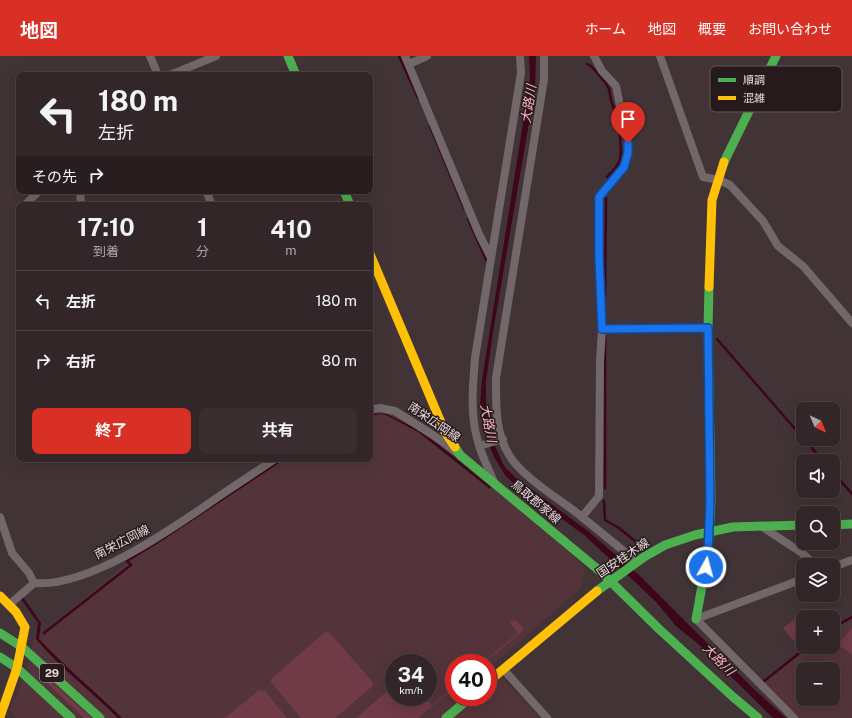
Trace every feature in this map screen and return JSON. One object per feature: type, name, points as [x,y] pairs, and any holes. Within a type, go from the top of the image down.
[{"type":"main road","points":[[288,56],[295,72]]},
{"type":"main road","points":[[771,66],[776,56]]},
{"type":"main road","points":[[696,619],[707,560],[709,532],[708,328],[712,200],[726,157],[748,112]]},
{"type":"main road","name":"鳥取郡家線","points":[[373,261],[445,432],[460,455],[610,581],[658,629],[758,718]]},
{"type":"main road","points":[[840,524],[852,524]]},
{"type":"main road","name":"国安桂木線","points":[[497,675],[610,581],[635,563],[665,545],[709,532],[733,527],[796,525]]},
{"type":"main road","points":[[0,596],[16,612],[25,627],[17,668],[11,689],[0,717]]},
{"type":"main road","name":"29","points":[[0,633],[22,647],[100,718]]},
{"type":"main road","name":"29","points":[[0,657],[17,668],[71,718]]},
{"type":"main road","points":[[446,718],[460,706]]},
{"type":"street","points":[[150,56],[157,72]]},
{"type":"street","points":[[177,72],[216,56]]},
{"type":"street","points":[[427,56],[407,60],[479,234],[491,258]]},
{"type":"street","points":[[494,482],[476,437],[472,400],[475,358],[519,88],[521,73],[520,56]]},
{"type":"street","points":[[544,56],[544,79],[496,378],[495,408],[509,455],[527,475],[582,518],[635,563]]},
{"type":"street","points":[[582,518],[599,496],[600,361],[602,329],[599,257],[599,197],[624,167],[628,153],[628,132],[616,86],[602,71],[594,56]]},
{"type":"street","points":[[660,56],[703,177],[719,180],[730,185],[763,221],[778,246],[803,266],[852,323]]},
{"type":"street","points":[[28,202],[35,194]]},
{"type":"street","points":[[602,329],[708,328]]},
{"type":"street","name":"南栄広岡線","points":[[373,409],[380,408],[395,411],[433,435],[460,455]]},
{"type":"street","points":[[479,446],[503,439]]},
{"type":"street","name":"南栄広岡線","points":[[34,583],[46,584],[62,581],[86,573],[136,550],[180,524],[271,462]]},
{"type":"street","points":[[0,517],[12,553],[29,573],[34,583],[9,605]]},
{"type":"street","points":[[760,526],[807,558]]},
{"type":"street","points":[[840,564],[852,560]]},
{"type":"street","points":[[794,718],[696,619],[796,582]]},
{"type":"street","points":[[503,670],[547,718]]},
{"type":"shaded area","points":[[387,410],[427,433],[585,567],[582,587],[497,662],[497,654],[445,654],[445,706],[497,706],[497,672],[539,718],[16,718],[9,709],[18,695],[34,639],[126,564],[124,558],[273,462],[373,462],[373,412]]},
{"type":"shaded area","points":[[796,618],[796,639],[794,641],[783,628]]},
{"type":"shaded area","points":[[852,618],[852,718],[800,718],[765,685],[765,682],[799,654],[840,654],[840,625]]},
{"type":"shaded area","points":[[515,619],[524,630],[495,654],[493,654],[518,633],[510,623]]},
{"type":"shaded area","points":[[852,628],[852,655],[840,646],[840,642]]},
{"type":"shaded area","points":[[325,632],[330,633],[374,685],[335,718],[301,718],[271,682],[271,679]]},
{"type":"shaded area","points":[[48,679],[92,718],[84,718],[46,682]]},
{"type":"shaded area","points":[[259,690],[265,691],[287,718],[225,718]]},
{"type":"shaded area","points":[[385,693],[385,706],[432,706],[418,718],[356,718]]},
{"type":"water","name":"大路川","points":[[529,56],[536,56],[535,88],[486,381],[486,410],[491,437],[504,466],[516,478],[588,531],[639,575],[756,691],[786,718],[773,718],[697,643],[676,626],[656,602],[584,535],[512,482],[505,475],[494,457],[486,437],[480,404],[482,380],[530,79]]},
{"type":"water","points":[[373,413],[387,414],[413,427],[437,443],[491,487],[490,489],[418,432],[386,415],[373,415]]},
{"type":"water","points":[[23,597],[41,623],[39,639],[122,718],[118,718],[65,670],[36,639],[38,623],[21,599]]},
{"type":"waterway","points":[[399,56],[418,98]]},
{"type":"waterway","points":[[587,64],[591,66],[609,89],[619,123],[621,151],[620,160],[607,177]]},
{"type":"waterway","points":[[430,126],[464,208]]},
{"type":"waterway","points":[[605,296],[606,198]]},
{"type":"waterway","points":[[468,219],[488,264]]},
{"type":"waterway","points":[[605,336],[605,488]]},
{"type":"waterway","points":[[717,339],[796,430]]},
{"type":"waterway","points":[[810,446],[817,454]]},
{"type":"waterway","points":[[44,633],[131,565],[127,561],[278,462]]},
{"type":"waterway","points":[[840,480],[852,494]]},
{"type":"waterway","points":[[604,501],[605,520],[619,528],[635,541]]},
{"type":"waterway","points":[[840,624],[852,617]]},
{"type":"waterway","points":[[763,682],[798,654]]},
{"type":"traffic: fast","points":[[288,56],[295,72]]},
{"type":"traffic: fast","points":[[771,66],[776,56]]},
{"type":"traffic: fast","points":[[724,162],[749,112]]},
{"type":"traffic: fast","points":[[345,194],[349,202]]},
{"type":"traffic: fast","points":[[696,619],[708,553],[711,501],[708,328],[709,287]]},
{"type":"traffic: fast","points":[[455,447],[460,455],[601,572],[659,629],[758,718]]},
{"type":"traffic: fast","points":[[840,525],[852,524]]},
{"type":"traffic: fast","points":[[597,591],[644,557],[665,545],[695,535],[733,527],[796,525]]},
{"type":"traffic: fast","points":[[0,633],[22,647],[100,718]]},
{"type":"traffic: fast","points":[[0,657],[17,668],[71,718]]},
{"type":"traffic: fast","points":[[446,718],[460,706]]},
{"type":"traffic: slow","points":[[709,287],[712,200],[724,162]]},
{"type":"traffic: slow","points":[[373,261],[445,432],[455,447]]},
{"type":"traffic: slow","points":[[497,674],[597,591]]},
{"type":"traffic: slow","points":[[0,596],[16,612],[25,627],[17,668],[0,717]]},
{"type":"route","points":[[628,143],[628,153],[624,167],[599,197],[599,257],[602,329],[708,328],[710,501],[706,567]]}]
